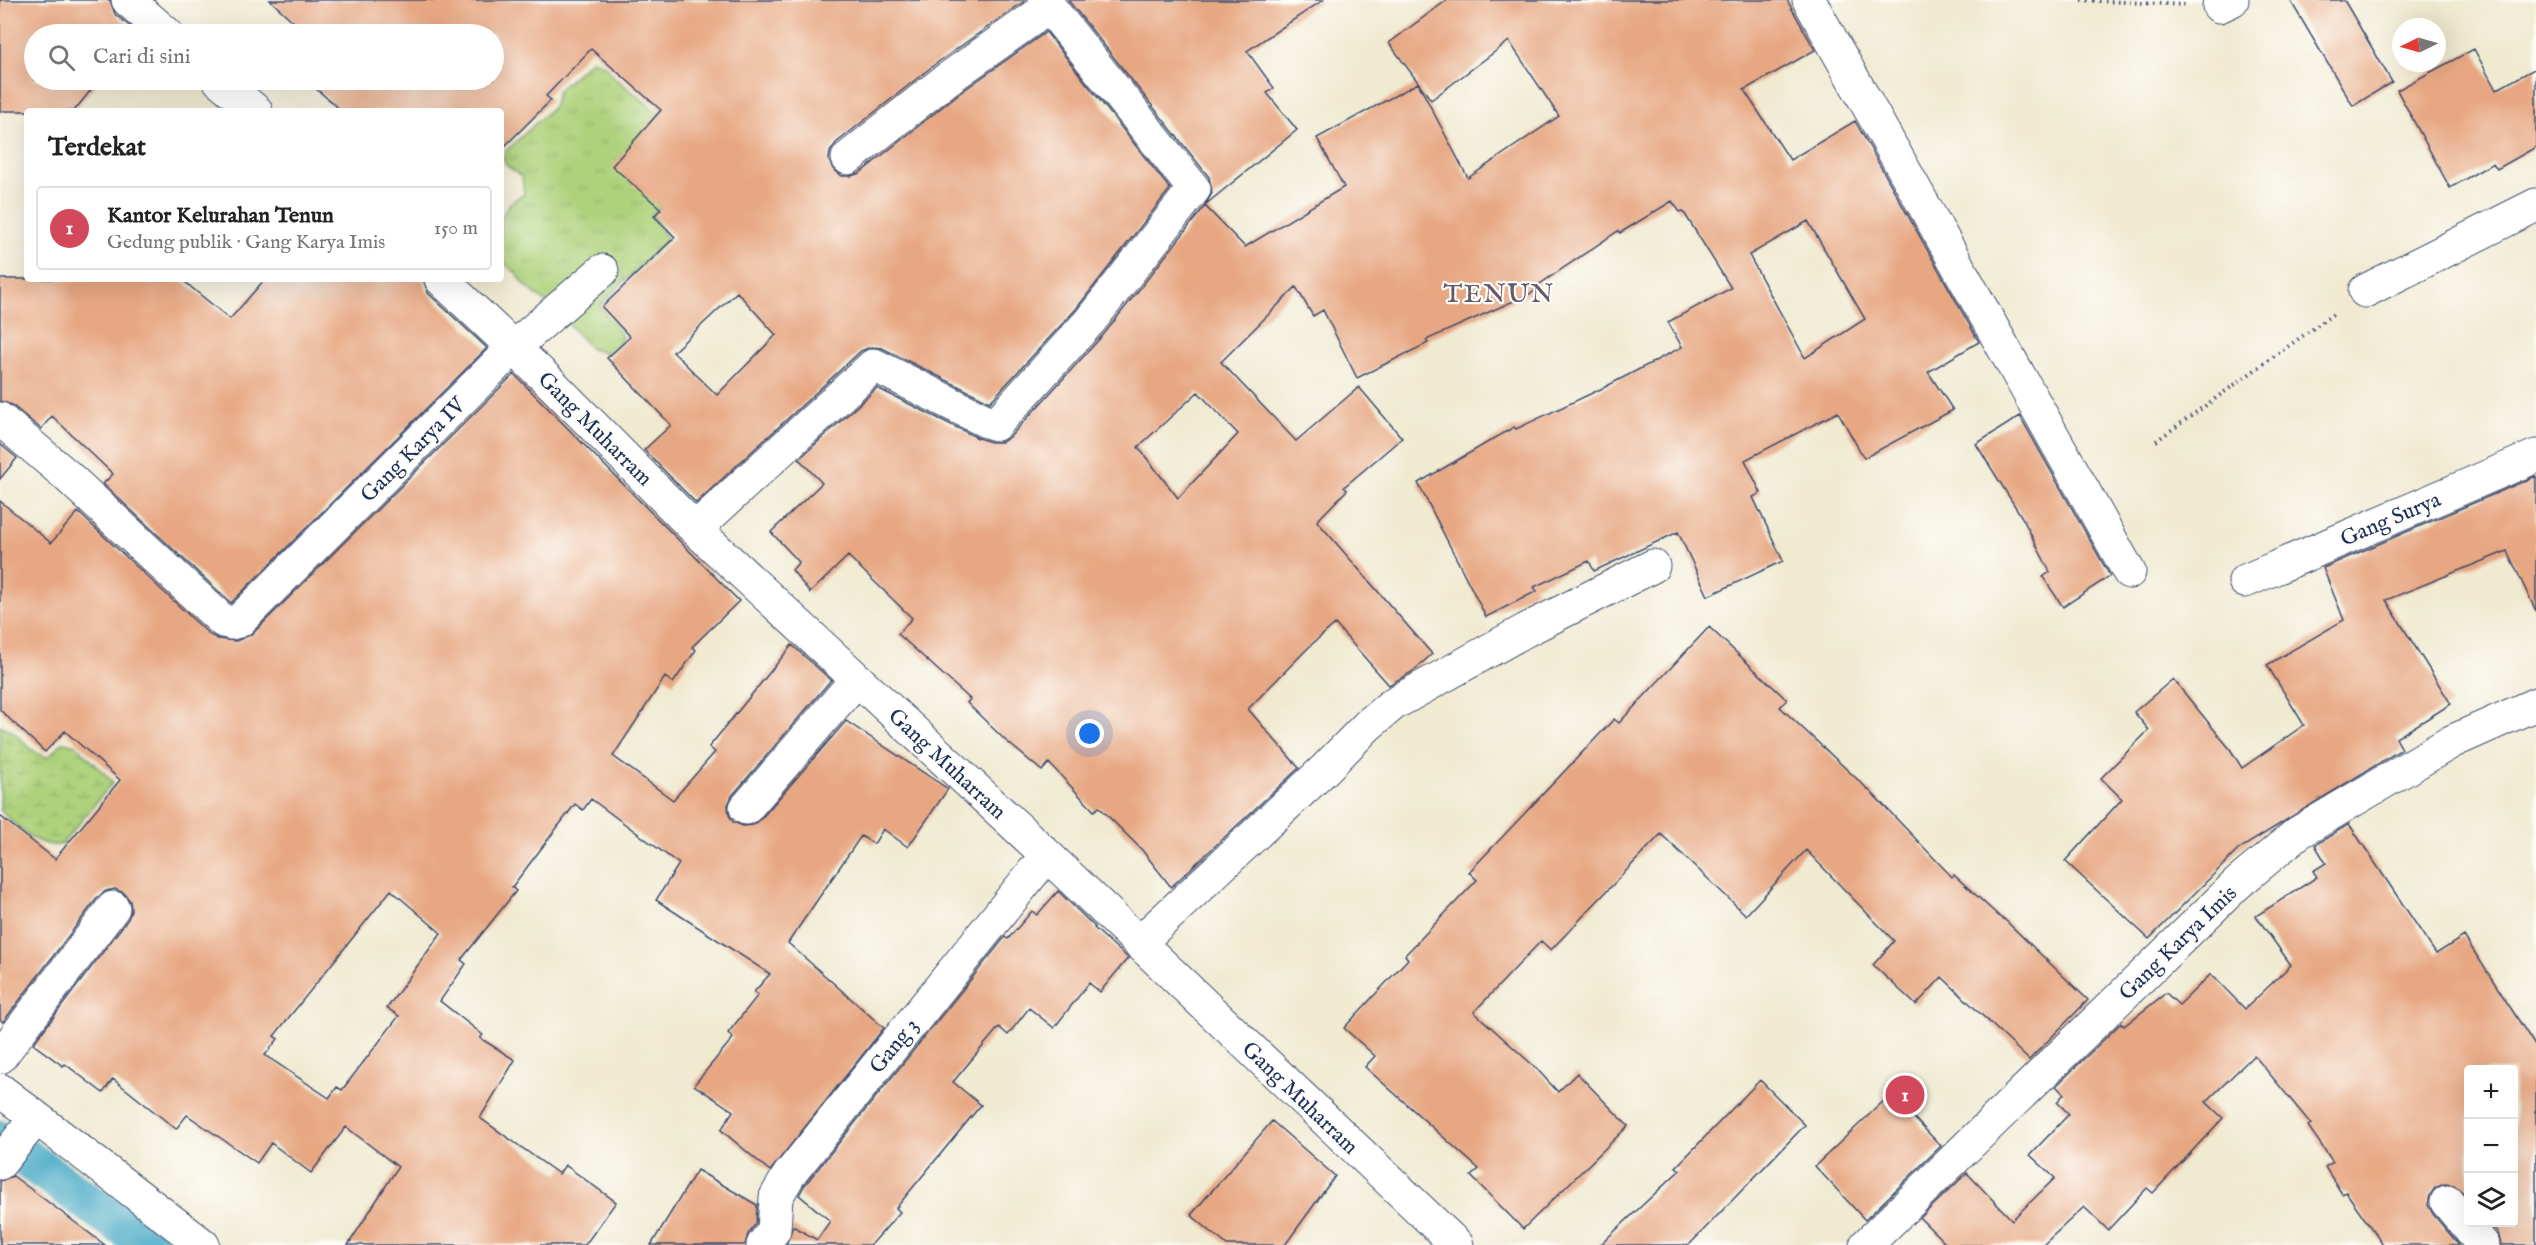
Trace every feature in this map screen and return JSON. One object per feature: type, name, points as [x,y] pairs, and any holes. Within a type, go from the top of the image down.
[{"type":"street","points":[[128,0],[155,24]]},
{"type":"street","points":[[1809,0],[2129,572]]},
{"type":"street","points":[[695,528],[874,365],[996,424],[1090,321],[1194,189],[1046,4],[848,158]]},
{"type":"street","points":[[2365,291],[2536,205]]},
{"type":"street","name":"Gang Karya IV","points":[[0,419],[65,474],[223,621],[231,623],[239,621],[514,347],[602,271]]},
{"type":"street","name":"Gang Muharram","points":[[444,282],[514,347],[695,528],[1047,855],[1457,1245]]},
{"type":"street","name":"Gang Surya","points":[[2245,581],[2536,456]]},
{"type":"street","points":[[1139,943],[1325,769],[1368,725],[1393,704],[1526,630],[1653,566]]},
{"type":"street","points":[[746,808],[857,679]]},
{"type":"street","name":"Gang Karya Imis","points":[[1866,1245],[2238,883],[2298,833],[2451,742],[2536,704]]},
{"type":"street","name":"Gang 3","points":[[763,1245],[774,1230],[776,1197],[789,1175],[1047,855]]},
{"type":"street","points":[[0,1057],[113,908]]},
{"type":"street","points":[[0,1090],[203,1245]]},
{"type":"street","points":[[6,1155],[36,1118]]},
{"type":"street","points":[[2447,1203],[2482,1245]]},
{"type":"path","points":[[2081,0],[2225,3]]},
{"type":"path","points":[[2156,441],[2365,291]]},
{"type":"green space","points":[[592,60],[606,66],[614,77],[665,118],[666,202],[652,215],[667,240],[600,305],[621,333],[622,338],[618,345],[606,353],[591,349],[560,315],[525,285],[504,263],[504,214],[514,200],[524,195],[522,177],[506,165],[504,155],[553,107],[558,90]]},
{"type":"green space","points":[[0,725],[13,732],[33,750],[48,757],[63,742],[76,745],[113,782],[62,844],[53,845],[36,840],[0,810]]},
{"type":"building","points":[[0,0],[110,0],[115,14],[127,24],[24,24],[24,90],[91,90],[76,108],[24,108],[24,111],[0,111]]},
{"type":"building","points":[[270,0],[1026,0],[934,65],[836,143],[830,152],[829,160],[833,169],[842,176],[860,173],[957,95],[1046,32],[1170,189],[1076,309],[990,402],[882,348],[871,347],[861,351],[696,503],[644,450],[671,425],[607,358],[630,337],[602,307],[675,237],[654,216],[661,209],[612,166],[661,110],[591,49],[546,96],[551,100],[504,147],[504,108],[339,108],[318,90],[504,90],[504,24],[296,24]],"holes":[[[737,292],[776,335],[717,395],[673,352]]]},
{"type":"building","points":[[1068,0],[1323,0],[1247,51],[1274,88],[1267,93],[1297,130],[1205,205],[1212,193],[1209,177]]},
{"type":"building","points":[[1447,0],[1787,0],[1815,50],[1744,90],[1790,160],[1855,121],[1979,342],[1928,372],[1953,410],[1864,458],[1838,412],[1745,460],[1761,493],[1753,497],[1783,561],[1708,596],[1678,532],[1594,571],[1589,561],[1534,587],[1537,591],[1486,617],[1418,483],[1514,427],[1516,429],[1605,387],[1682,347],[1668,322],[1731,288],[1683,211],[1680,212],[1672,201],[1620,233],[1618,231],[1534,288],[1536,291],[1426,340],[1428,343],[1357,378],[1323,310],[1313,316],[1296,287],[1221,362],[1296,441],[1359,387],[1402,438],[1344,487],[1347,490],[1317,521],[1432,654],[1412,672],[1389,685],[1335,624],[1311,645],[1248,709],[1299,768],[1171,887],[1142,850],[1099,807],[1094,811],[1049,763],[1042,771],[1005,740],[967,703],[970,699],[898,634],[912,618],[848,556],[810,593],[792,570],[799,562],[771,532],[822,483],[799,459],[877,388],[978,438],[991,442],[1002,442],[1010,437],[1104,334],[1205,206],[1245,247],[1344,187],[1317,138],[1418,83],[1468,178],[1559,116],[1509,41],[1431,100],[1389,43]],"holes":[[[1808,221],[1865,319],[1805,358],[1749,255]],[[1198,392],[1238,434],[1178,498],[1138,447]]]},
{"type":"building","points":[[2290,0],[2344,0],[2392,82],[2353,106]]},
{"type":"building","points":[[2474,49],[2496,90],[2536,68],[2536,147],[2497,169],[2493,163],[2450,188],[2397,90],[2431,72],[2446,72],[2446,64]]},
{"type":"building","points":[[0,279],[24,279],[24,282],[185,282],[230,319],[262,282],[424,282],[428,293],[487,348],[231,603],[103,484],[113,474],[52,416],[41,429],[12,405],[0,401]]},
{"type":"building","points":[[514,374],[739,601],[692,647],[696,650],[673,683],[665,677],[613,756],[673,800],[715,752],[709,747],[792,645],[831,680],[732,796],[728,805],[729,815],[733,822],[743,826],[753,825],[760,820],[846,721],[948,789],[908,847],[883,829],[874,844],[861,836],[788,943],[884,1028],[770,1171],[721,1130],[733,1111],[694,1085],[733,1038],[728,1033],[758,995],[754,992],[770,974],[656,900],[679,864],[591,799],[583,810],[575,804],[512,887],[516,891],[461,960],[466,964],[440,1001],[483,1035],[480,1038],[515,1060],[480,1118],[559,1174],[565,1165],[616,1202],[585,1245],[348,1245],[398,1167],[346,1127],[311,1173],[271,1143],[257,1163],[187,1115],[176,1129],[113,1079],[103,1093],[65,1064],[63,1066],[33,1044],[128,919],[131,911],[130,901],[124,893],[115,889],[106,891],[98,897],[3,1022],[0,1019],[0,816],[55,859],[120,780],[65,731],[45,752],[0,710],[0,501],[51,543],[78,512],[210,635],[218,639],[236,641],[252,634]],"holes":[[[391,890],[441,933],[387,1008],[399,1016],[342,1090],[337,1087],[329,1098],[265,1055],[278,1039],[274,1036]]]},
{"type":"building","points":[[2020,416],[2110,576],[2063,607],[2043,577],[2050,572],[2023,519],[1976,444]]},
{"type":"building","points":[[0,444],[17,458],[0,479]]},
{"type":"building","points":[[2536,476],[2536,611],[2507,551],[2386,600],[2451,704],[2396,738],[2402,749],[2239,849],[2149,939],[2065,861],[2122,799],[2101,778],[2149,730],[2134,712],[2173,679],[2230,749],[2242,768],[2304,725],[2267,665],[2344,620],[2323,568]]},
{"type":"building","points":[[1709,627],[1787,700],[1780,707],[1872,793],[1952,877],[1954,875],[2003,918],[2088,1000],[2029,1060],[1942,977],[1916,1005],[1873,965],[1894,941],[1806,850],[1746,915],[1661,834],[1551,950],[1541,941],[1474,1012],[1536,1068],[1558,1092],[1577,1073],[1628,1126],[1523,1229],[1471,1176],[1479,1169],[1365,1067],[1375,1056],[1344,1028],[1408,959],[1405,955],[1477,880],[1469,872],[1614,719],[1619,723]]},
{"type":"building","points":[[2349,824],[2436,954],[2464,936],[2536,1047],[2536,1245],[2501,1245],[2498,1233],[2493,1227],[2518,1227],[2518,1065],[2464,1065],[2464,1194],[2454,1185],[2444,1184],[2435,1188],[2430,1195],[2428,1205],[2459,1245],[2383,1245],[2346,1192],[2342,1194],[2325,1167],[2333,1162],[2308,1126],[2311,1124],[2254,1055],[2206,1102],[2223,1118],[2153,1193],[2147,1188],[2108,1230],[2084,1207],[2043,1245],[1947,1245],[1920,1218],[1967,1173],[2012,1220],[2055,1178],[2030,1155],[2069,1114],[2057,1102],[2064,1094],[2056,1086],[2121,1023],[2124,1026],[2166,993],[2179,1005],[2211,974],[2245,1009],[2291,965],[2256,916],[2317,877],[2313,871],[2326,863],[2315,845]]},
{"type":"building","points":[[1058,891],[1094,928],[1128,958],[1100,992],[1089,983],[1054,1028],[1029,1008],[1008,1035],[999,1027],[953,1082],[981,1105],[896,1208],[900,1212],[871,1245],[786,1245],[793,1226],[817,1240],[830,1221],[799,1195],[804,1186],[1005,937],[1008,939],[1032,911],[1037,915]]},
{"type":"building","points":[[1760,1080],[1805,1125],[1689,1245],[1600,1245],[1680,1170],[1676,1167]]},
{"type":"building","points":[[1891,1094],[1941,1146],[1865,1220],[1815,1166]]},
{"type":"building","points":[[1272,1121],[1335,1176],[1285,1245],[1227,1245],[1191,1215]]},
{"type":"building","points":[[697,1170],[757,1205],[756,1223],[748,1234],[745,1245],[651,1245]]},
{"type":"building","points":[[13,1176],[105,1245],[0,1245],[0,1181]]},
{"type":"waterway","points":[[0,1140],[149,1245]]},
{"type":"place","name":"Kantor Kelurahan Tenun","points":[[1905,1095]]},
{"type":"district","name":"TENUN","points":[[1499,293]]}]
